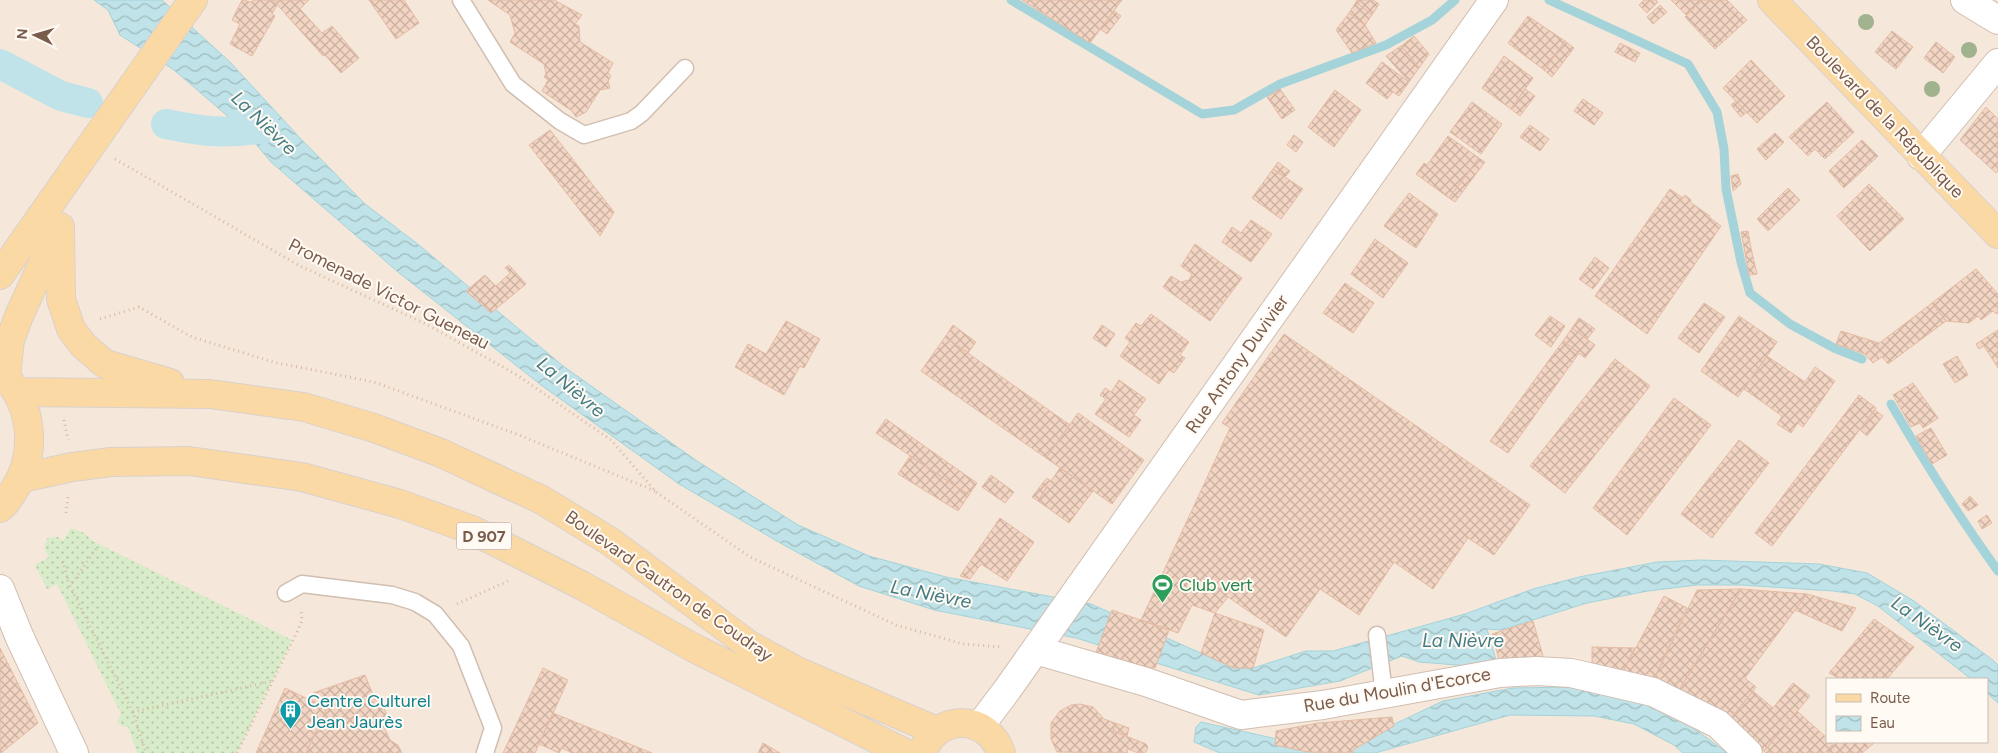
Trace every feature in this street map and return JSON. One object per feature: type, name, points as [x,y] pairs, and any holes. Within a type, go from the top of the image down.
[{"type":"main road","name":"Boulevard de la République","points":[[1772,0],[1998,234]]},
{"type":"main road","points":[[0,275],[191,3]]},
{"type":"main road","points":[[0,508],[5,504],[22,478],[30,449],[28,420],[8,381],[7,354],[13,332],[60,227],[91,144]]},
{"type":"main road","points":[[60,227],[61,299],[71,328],[83,345],[105,364],[210,394]]},
{"type":"main road","name":"Boulevard Gautron de Coudray","points":[[8,381],[210,394],[304,407],[374,428],[450,457],[542,500],[611,542],[749,645],[930,742]]},
{"type":"main road","name":"Boulevard Gautron de Coudray","points":[[22,478],[72,467],[110,462],[190,461],[302,476],[400,504],[472,530],[543,566],[694,648],[905,753]]},
{"type":"main road","points":[[930,742],[957,723],[968,724],[979,727],[990,734],[1001,753]]},
{"type":"street","name":"Rue Antony Duvivier","points":[[979,727],[1036,650],[1494,0]]},
{"type":"street","points":[[1965,0],[1998,20]]},
{"type":"street","points":[[1922,156],[1998,63]]},
{"type":"street","points":[[2,594],[20,638],[74,753]]},
{"type":"street","name":"Rue du Moulin d'Ecorce","points":[[1036,650],[1146,682],[1241,715],[1384,694],[1500,673],[1536,671],[1571,673],[1653,692],[1718,724],[1748,753]]},
{"type":"lane","points":[[460,0],[513,84],[560,121],[584,134],[630,121],[642,113],[685,68]]},
{"type":"lane","points":[[286,593],[302,584],[392,595],[415,602],[435,614],[461,646],[493,728],[485,753]]},
{"type":"lane","points":[[1377,635],[1384,694]]},
{"type":"path","name":"Promenade Victor Gueneau","points":[[91,144],[156,184],[300,266],[426,324],[517,374],[611,440],[656,492]]},
{"type":"path","name":"Promenade Victor Gueneau","points":[[71,328],[139,307],[192,337],[274,362],[374,382],[519,435],[656,492],[750,557],[896,625],[963,644],[1036,650]]},
{"type":"path","points":[[70,586],[96,549]]},
{"type":"path","points":[[62,561],[70,586],[133,712],[146,753]]},
{"type":"path","points":[[435,614],[543,566]]},
{"type":"path","points":[[237,753],[302,620],[300,606],[286,593]]},
{"type":"path","points":[[133,712],[273,681]]},
{"type":"shaded area","points":[[0,0],[1998,0],[1998,753],[0,753]]},
{"type":"green space","points":[[71,528],[84,533],[93,541],[292,640],[237,753],[137,753],[128,727],[121,726],[117,721],[121,714],[57,584],[47,589],[35,565],[49,557],[44,548],[47,538],[58,537],[63,541]]},
{"type":"water","name":"La Nièvre","points":[[94,0],[162,0],[230,62],[300,138],[365,204],[419,245],[563,366],[697,461],[798,525],[869,556],[946,577],[1091,604],[1234,668],[1253,668],[1306,651],[1333,651],[1465,614],[1533,589],[1579,577],[1657,562],[1701,560],[1819,564],[1867,573],[1914,601],[1994,661],[1998,665],[1998,703],[1988,694],[1988,678],[1970,678],[1878,606],[1855,594],[1833,591],[1741,585],[1697,585],[1648,591],[1587,603],[1501,630],[1487,629],[1496,660],[1470,666],[1419,662],[1402,656],[1340,681],[1259,695],[1076,638],[934,610],[859,586],[679,484],[541,385],[398,272],[271,162],[245,131],[174,70],[120,35],[108,10]]},
{"type":"water","points":[[1568,687],[1618,695],[1659,708],[1689,726],[1727,753],[1683,753],[1674,745],[1634,724],[1594,716],[1510,715],[1375,753],[1220,753],[1194,742],[1196,727],[1201,722],[1286,741],[1382,730],[1443,701],[1513,688]]},
{"type":"building","points":[[242,0],[252,2],[253,0],[273,0],[277,5],[272,14],[275,16],[252,56],[230,44],[240,24],[232,20]]},
{"type":"building","points":[[273,0],[309,0],[300,9],[322,33],[332,26],[359,58],[341,73],[325,55],[323,56]]},
{"type":"building","points":[[369,0],[404,0],[419,23],[396,39]]},
{"type":"building","points":[[488,0],[554,0],[582,15],[575,24],[579,26],[580,42],[613,63],[608,73],[611,76],[608,81],[610,88],[600,90],[586,112],[576,117],[572,111],[542,91],[548,80],[544,77],[546,74],[544,64],[510,42],[515,33],[510,15]]},
{"type":"building","points":[[1022,0],[1122,0],[1090,43]]},
{"type":"building","points":[[1357,0],[1373,0],[1379,4],[1372,15],[1356,2]]},
{"type":"building","points":[[1644,0],[1656,0],[1658,2],[1647,13],[1639,5]]},
{"type":"building","points":[[1671,0],[1702,0],[1686,15]]},
{"type":"building","points":[[1702,0],[1727,0],[1747,20],[1715,49],[1685,17]]},
{"type":"building","points":[[1356,2],[1372,15],[1365,25],[1349,13]]},
{"type":"building","points":[[1660,5],[1667,12],[1653,24],[1647,17]]},
{"type":"building","points":[[1114,11],[1121,16],[1107,34],[1100,29]]},
{"type":"building","points":[[1349,13],[1365,25],[1376,43],[1352,53],[1336,30]]},
{"type":"building","points":[[1528,16],[1565,41],[1544,70],[1508,43]]},
{"type":"building","points":[[1892,31],[1913,47],[1896,69],[1875,52]]},
{"type":"building","points":[[1414,36],[1429,54],[1419,68],[1401,46]]},
{"type":"building","points":[[1565,41],[1574,48],[1552,77],[1544,70]]},
{"type":"building","points":[[1936,42],[1955,57],[1943,73],[1924,58]]},
{"type":"building","points":[[1620,43],[1640,53],[1635,62],[1615,52]]},
{"type":"building","points":[[1401,46],[1419,68],[1409,82],[1386,56]]},
{"type":"building","points":[[1504,56],[1533,78],[1511,109],[1482,88]]},
{"type":"building","points":[[1751,60],[1785,96],[1757,123],[1723,88]]},
{"type":"building","points":[[1382,62],[1409,82],[1399,96],[1393,92],[1387,99],[1366,83]]},
{"type":"building","points":[[1280,89],[1295,110],[1282,119],[1267,97]]},
{"type":"building","points":[[1525,89],[1535,96],[1520,116],[1511,109]]},
{"type":"building","points":[[1335,90],[1361,110],[1334,147],[1308,127]]},
{"type":"building","points":[[1583,99],[1603,113],[1594,125],[1574,111]]},
{"type":"building","points":[[1736,101],[1747,112],[1741,117],[1731,105]]},
{"type":"building","points":[[1472,102],[1502,124],[1481,154],[1450,132]]},
{"type":"building","points":[[1827,102],[1854,132],[1825,159],[1815,149],[1808,156],[1789,137]]},
{"type":"building","points":[[1986,107],[1998,119],[1998,171],[1996,173],[1960,140]]},
{"type":"building","points":[[1530,125],[1549,139],[1540,151],[1520,137]]},
{"type":"building","points":[[550,130],[614,212],[600,236],[529,145]]},
{"type":"building","points":[[1775,133],[1784,142],[1766,160],[1757,149]]},
{"type":"building","points":[[1294,135],[1303,142],[1296,152],[1287,145]]},
{"type":"building","points":[[1448,136],[1479,158],[1449,198],[1416,174],[1424,163],[1427,165]]},
{"type":"building","points":[[1862,140],[1878,156],[1844,188],[1829,171]]},
{"type":"building","points":[[1479,158],[1485,162],[1455,202],[1449,198]]},
{"type":"building","points":[[1278,162],[1290,171],[1285,177],[1273,169]]},
{"type":"building","points":[[1273,169],[1303,189],[1281,219],[1252,198]]},
{"type":"building","points":[[1738,174],[1741,184],[1733,191],[1731,176]]},
{"type":"building","points":[[1869,184],[1904,219],[1870,251],[1837,216]]},
{"type":"building","points":[[1788,188],[1800,200],[1768,231],[1757,219]]},
{"type":"building","points":[[1670,189],[1683,198],[1685,195],[1691,200],[1690,202],[1721,226],[1647,334],[1595,296]]},
{"type":"building","points":[[1409,193],[1438,214],[1416,248],[1384,226]]},
{"type":"building","points":[[1251,220],[1272,234],[1251,262],[1222,242],[1232,227],[1241,233]]},
{"type":"building","points":[[1748,231],[1751,248],[1745,253],[1741,232]]},
{"type":"building","points":[[1375,239],[1408,263],[1383,298],[1351,274]]},
{"type":"building","points":[[1195,244],[1242,278],[1210,321],[1163,287],[1171,276],[1181,282],[1189,280],[1192,274],[1181,266]]},
{"type":"building","points":[[1751,248],[1757,274],[1749,275],[1745,253]]},
{"type":"building","points":[[1595,257],[1609,268],[1593,289],[1579,279]]},
{"type":"building","points":[[509,265],[526,284],[491,313],[466,291],[485,275],[496,286],[510,273],[505,268]]},
{"type":"building","points":[[1976,269],[1998,294],[1998,313],[1996,314],[1993,311],[1981,320],[1978,316],[1969,323],[1946,321],[1932,303]]},
{"type":"building","points":[[1345,283],[1374,303],[1353,333],[1323,313]]},
{"type":"building","points":[[1704,303],[1725,317],[1699,353],[1678,338]]},
{"type":"building","points":[[1932,303],[1946,321],[1888,364],[1882,357],[1873,363],[1865,354]]},
{"type":"building","points":[[1151,314],[1189,342],[1180,355],[1185,358],[1174,373],[1169,370],[1159,384],[1120,356],[1130,342],[1125,338],[1136,323],[1141,326]]},
{"type":"building","points":[[1550,316],[1565,326],[1551,347],[1535,335]]},
{"type":"building","points":[[1739,316],[1777,342],[1738,397],[1701,371]]},
{"type":"building","points":[[1579,318],[1595,329],[1587,339],[1572,328]]},
{"type":"building","points":[[786,321],[820,339],[804,368],[800,366],[784,395],[735,367],[748,344],[766,354]]},
{"type":"building","points":[[953,325],[976,342],[968,353],[945,337]]},
{"type":"building","points":[[1102,325],[1115,334],[1106,347],[1093,338]]},
{"type":"building","points":[[1572,328],[1595,345],[1585,358],[1563,341]]},
{"type":"building","points":[[1998,330],[1998,368],[1984,346],[1979,349],[1976,344]]},
{"type":"building","points":[[1841,331],[1879,343],[1865,354],[1836,344]]},
{"type":"building","points":[[1284,334],[1530,505],[1494,555],[1468,538],[1433,589],[1394,562],[1359,615],[1320,589],[1286,637],[1228,597],[1215,613],[1192,605],[1178,633],[1141,620],[1230,428],[1222,423]]},
{"type":"building","points":[[945,337],[1070,425],[1046,458],[921,371]]},
{"type":"building","points":[[1563,341],[1579,353],[1508,453],[1490,441]]},
{"type":"building","points":[[1767,356],[1805,382],[1815,367],[1835,381],[1803,427],[1798,423],[1791,433],[1777,424],[1782,416],[1744,389]]},
{"type":"building","points":[[1957,356],[1968,375],[1955,383],[1943,364]]},
{"type":"building","points":[[1615,359],[1650,386],[1565,493],[1530,466]]},
{"type":"building","points":[[1119,380],[1146,399],[1134,415],[1141,420],[1129,437],[1095,414],[1106,399],[1100,395],[1105,388],[1111,392]]},
{"type":"building","points":[[1913,383],[1938,418],[1923,428],[1920,423],[1911,427],[1893,395]]},
{"type":"building","points":[[1859,395],[1876,408],[1772,546],[1755,533]]},
{"type":"building","points":[[1674,398],[1711,425],[1627,535],[1593,508]]},
{"type":"building","points":[[1875,410],[1883,416],[1867,436],[1860,430]]},
{"type":"building","points":[[1078,413],[1144,460],[1112,504],[1046,458]]},
{"type":"building","points":[[886,419],[977,483],[969,495],[876,433]]},
{"type":"building","points":[[1931,428],[1947,455],[1932,464],[1916,436]]},
{"type":"building","points":[[1739,440],[1769,463],[1712,538],[1681,514]]},
{"type":"building","points":[[910,456],[969,495],[958,511],[898,474]]},
{"type":"building","points":[[1060,468],[1093,491],[1069,523],[1038,501],[1047,487],[1042,484],[1047,478],[1051,481]]},
{"type":"building","points":[[991,475],[1014,492],[1005,503],[982,487]]},
{"type":"building","points":[[1042,484],[1047,487],[1038,501],[1032,497]]},
{"type":"building","points":[[1970,496],[1978,505],[1968,511],[1962,504]]},
{"type":"building","points":[[1987,515],[1992,523],[1982,529],[1978,521]]},
{"type":"building","points":[[1000,518],[1034,542],[1007,581],[981,564],[970,579],[960,576]]},
{"type":"building","points":[[1741,589],[1678,692],[1654,679],[1697,590]]},
{"type":"building","points":[[1741,589],[1807,594],[1745,678],[1756,687],[1729,721],[1678,692]]},
{"type":"building","points":[[1807,594],[1856,608],[1842,631],[1795,610]]},
{"type":"building","points":[[1664,596],[1687,608],[1654,679],[1623,671]]},
{"type":"building","points":[[1112,610],[1169,630],[1155,668],[1095,655]]},
{"type":"building","points":[[1215,613],[1264,630],[1253,668],[1234,668],[1201,653]]},
{"type":"building","points":[[1874,619],[1914,647],[1888,678],[1838,678],[1829,673]]},
{"type":"building","points":[[1533,621],[1545,663],[1500,663],[1492,634]]},
{"type":"building","points":[[1592,647],[1635,648],[1623,671],[1592,664]]},
{"type":"building","points":[[0,648],[38,723],[1,753],[0,753]]},
{"type":"building","points":[[543,668],[568,680],[535,753],[503,753]]},
{"type":"building","points":[[365,675],[375,700],[383,706],[389,720],[385,729],[390,740],[398,745],[402,753],[306,753],[327,708],[309,699],[313,693]]},
{"type":"building","points":[[1793,683],[1810,696],[1764,751],[1729,721],[1753,691],[1773,708]]},
{"type":"building","name":"Centre Culturel Jean Jaurès","points":[[285,688],[327,708],[306,753],[256,753]]},
{"type":"building","points":[[1080,704],[1093,707],[1104,719],[1115,723],[1113,731],[1146,744],[1148,747],[1146,752],[1138,753],[1128,749],[1127,753],[1057,752],[1051,739],[1051,723],[1060,711],[1071,705]]},
{"type":"building","points":[[1797,711],[1826,737],[1826,743],[1833,744],[1825,753],[1766,753],[1764,751]]},
{"type":"building","points":[[553,713],[652,753],[572,753],[562,748],[559,753],[539,744]]},
{"type":"building","points":[[1392,717],[1394,726],[1353,750],[1353,753],[1308,752],[1275,745],[1276,731],[1318,723]]},
{"type":"building","points":[[1115,723],[1129,728],[1127,736],[1113,731]]},
{"type":"building","points":[[763,743],[780,753],[758,753]]},
{"type":"building","points":[[1837,743],[1873,744],[1862,753],[1828,753],[1828,749]]},
{"type":"waterway","points":[[1011,0],[1202,114],[1234,110],[1280,84],[1386,45],[1432,20],[1455,0]]},
{"type":"waterway","points":[[1549,0],[1688,64],[1717,112],[1724,149],[1726,189],[1741,262],[1750,293],[1790,324],[1834,348],[1862,359]]},
{"type":"waterway","points":[[0,64],[61,96],[88,103]]},
{"type":"waterway","points":[[166,124],[215,131],[266,128]]},
{"type":"waterway","points":[[1891,404],[1942,489],[1998,571]]},
{"type":"place","name":"Club vert","points":[[1163,604]]},
{"type":"place","name":"Centre Culturel Jean Jaurès","points":[[291,730]]}]
